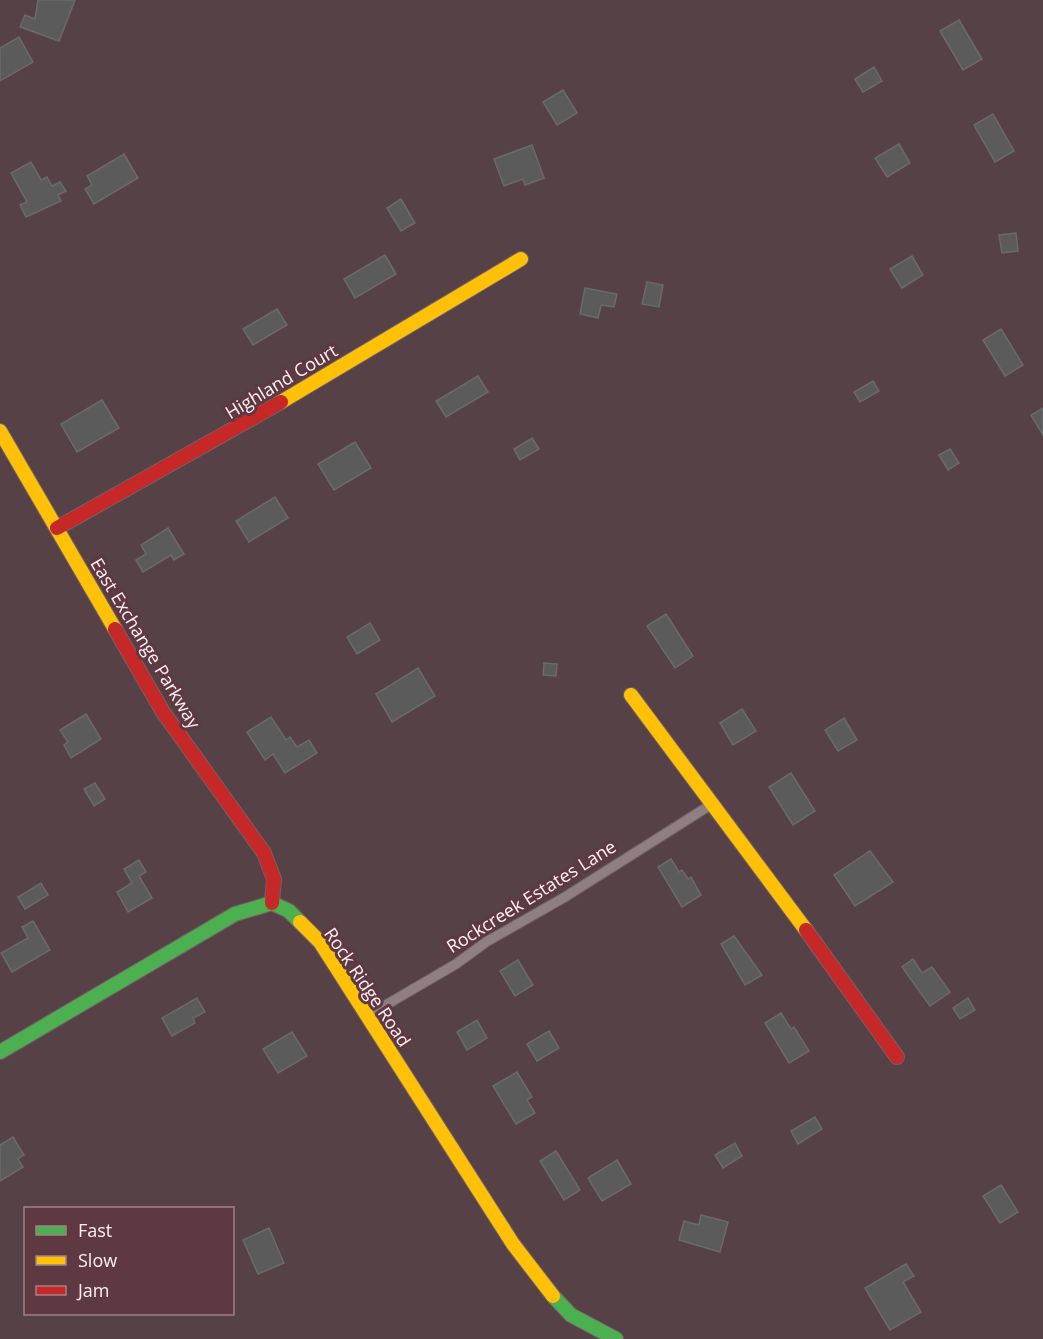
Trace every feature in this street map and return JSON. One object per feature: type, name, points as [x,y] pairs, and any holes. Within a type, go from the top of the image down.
[{"type":"street","name":"Highland Court","points":[[57,528],[325,378],[401,329],[520,259]]},
{"type":"street","name":"East Exchange Parkway","points":[[0,431],[163,712],[264,853],[274,879],[272,903]]},
{"type":"street","points":[[631,695],[897,1057]]},
{"type":"street","name":"Rockcreek Estates Lane","points":[[367,1016],[456,964],[486,942],[566,897],[712,804]]},
{"type":"street","name":"Rock Ridge Road","points":[[272,903],[289,910],[320,942],[513,1244],[559,1304],[571,1315],[616,1339]]},
{"type":"street","points":[[0,1052],[235,914],[272,903]]},
{"type":"building","points":[[38,0],[75,0],[59,41],[20,27],[25,15],[35,19]]},
{"type":"building","points":[[959,20],[982,59],[963,70],[940,31]]},
{"type":"building","points":[[19,37],[33,62],[0,81],[0,48]]},
{"type":"building","points":[[874,67],[882,81],[863,92],[855,79]]},
{"type":"building","points":[[563,90],[577,113],[557,125],[543,102]]},
{"type":"building","points":[[993,114],[1014,151],[995,162],[974,125]]},
{"type":"building","points":[[899,144],[910,163],[887,177],[875,158]]},
{"type":"building","points":[[532,145],[544,178],[525,185],[523,179],[504,186],[494,159]]},
{"type":"building","points":[[124,154],[138,178],[94,204],[85,189],[92,185],[87,176]]},
{"type":"building","points":[[31,162],[41,180],[47,177],[52,186],[60,182],[66,191],[58,195],[61,201],[26,217],[20,205],[27,202],[11,173]]},
{"type":"building","points":[[401,199],[415,223],[401,231],[387,208]]},
{"type":"building","points":[[1016,233],[1018,251],[1002,253],[999,235]]},
{"type":"building","points":[[385,255],[396,274],[355,298],[344,279]]},
{"type":"building","points":[[912,256],[923,275],[902,288],[890,269]]},
{"type":"building","points":[[647,282],[663,285],[659,307],[642,304]]},
{"type":"building","points":[[585,288],[617,294],[614,307],[601,305],[598,318],[580,314]]},
{"type":"building","points":[[277,309],[287,325],[253,345],[243,329]]},
{"type":"building","points":[[1001,329],[1023,365],[1005,376],[983,340]]},
{"type":"building","points":[[478,376],[488,392],[446,417],[436,401]]},
{"type":"building","points":[[873,381],[879,391],[860,402],[854,392]]},
{"type":"building","points":[[102,400],[119,428],[77,452],[61,424]]},
{"type":"building","points":[[1043,408],[1043,435],[1031,415]]},
{"type":"building","points":[[532,438],[539,449],[520,460],[514,449]]},
{"type":"building","points":[[355,442],[371,468],[334,490],[318,464]]},
{"type":"building","points":[[950,449],[959,463],[948,470],[939,455]]},
{"type":"building","points":[[275,497],[288,518],[249,542],[236,521]]},
{"type":"building","points":[[168,528],[184,554],[174,560],[171,555],[143,572],[136,560],[146,554],[141,545]]},
{"type":"building","points":[[666,614],[693,656],[675,668],[647,626]]},
{"type":"building","points":[[370,623],[380,640],[357,654],[347,637]]},
{"type":"building","points":[[544,663],[557,664],[556,676],[543,675]]},
{"type":"building","points":[[418,668],[435,696],[392,722],[376,694]]},
{"type":"building","points":[[742,709],[756,731],[733,745],[720,723]]},
{"type":"building","points":[[86,714],[101,739],[71,758],[64,745],[68,742],[60,730]]},
{"type":"building","points":[[271,717],[286,740],[290,737],[297,747],[309,740],[317,753],[285,773],[273,754],[265,760],[247,732]]},
{"type":"building","points":[[844,718],[857,740],[838,751],[825,730]]},
{"type":"building","points":[[791,773],[815,811],[793,825],[769,787]]},
{"type":"building","points":[[95,783],[105,799],[94,806],[84,789]]},
{"type":"building","points":[[870,851],[893,882],[855,906],[834,875]]},
{"type":"building","points":[[671,859],[679,872],[682,870],[688,879],[691,877],[701,895],[682,907],[658,867]]},
{"type":"building","points":[[139,860],[146,872],[139,876],[152,898],[128,912],[117,892],[132,883],[124,869]]},
{"type":"building","points":[[41,883],[48,895],[25,909],[18,897]]},
{"type":"building","points":[[33,921],[50,950],[12,972],[1,953],[28,938],[22,927]]},
{"type":"building","points":[[734,936],[762,975],[745,985],[721,944]]},
{"type":"building","points":[[913,959],[922,973],[932,967],[950,992],[930,1006],[902,967]]},
{"type":"building","points":[[518,960],[533,985],[515,996],[500,971]]},
{"type":"building","points":[[197,998],[205,1012],[193,1018],[195,1023],[172,1036],[162,1018]]},
{"type":"building","points":[[968,998],[975,1010],[960,1019],[953,1008]]},
{"type":"building","points":[[781,1013],[791,1029],[794,1027],[809,1051],[789,1063],[765,1023]]},
{"type":"building","points":[[477,1020],[487,1038],[467,1050],[457,1032]]},
{"type":"building","points":[[549,1031],[559,1048],[537,1061],[527,1044]]},
{"type":"building","points":[[292,1032],[307,1056],[278,1073],[263,1049]]},
{"type":"building","points":[[517,1072],[532,1097],[527,1100],[535,1113],[516,1124],[493,1086]]},
{"type":"building","points":[[815,1117],[822,1129],[798,1144],[791,1131]]},
{"type":"building","points":[[13,1137],[24,1155],[18,1159],[23,1167],[0,1181],[0,1145]]},
{"type":"building","points":[[735,1143],[742,1156],[723,1168],[715,1155]]},
{"type":"building","points":[[556,1151],[580,1190],[564,1200],[540,1161]]},
{"type":"building","points":[[617,1160],[631,1184],[602,1201],[588,1178]]},
{"type":"building","points":[[1001,1185],[1018,1212],[1000,1223],[983,1196]]},
{"type":"building","points":[[701,1215],[728,1222],[720,1252],[679,1240],[684,1221],[699,1225]]},
{"type":"building","points":[[269,1228],[284,1263],[258,1274],[243,1240]]},
{"type":"building","points":[[906,1264],[914,1276],[903,1282],[921,1312],[890,1330],[865,1288]]},
{"type":"traffic: fast","points":[[0,1052],[235,914],[272,903],[289,911],[300,922]]},
{"type":"traffic: fast","points":[[553,1296],[571,1315],[616,1339]]},
{"type":"traffic: slow","points":[[281,402],[521,259]]},
{"type":"traffic: slow","points":[[0,431],[115,629]]},
{"type":"traffic: slow","points":[[631,695],[806,930]]},
{"type":"traffic: slow","points":[[300,922],[320,942],[513,1244],[553,1296]]},
{"type":"traffic: jam","points":[[57,528],[281,402]]},
{"type":"traffic: jam","points":[[115,629],[163,712],[264,853],[274,879],[272,903]]},
{"type":"traffic: jam","points":[[806,930],[897,1057]]}]
